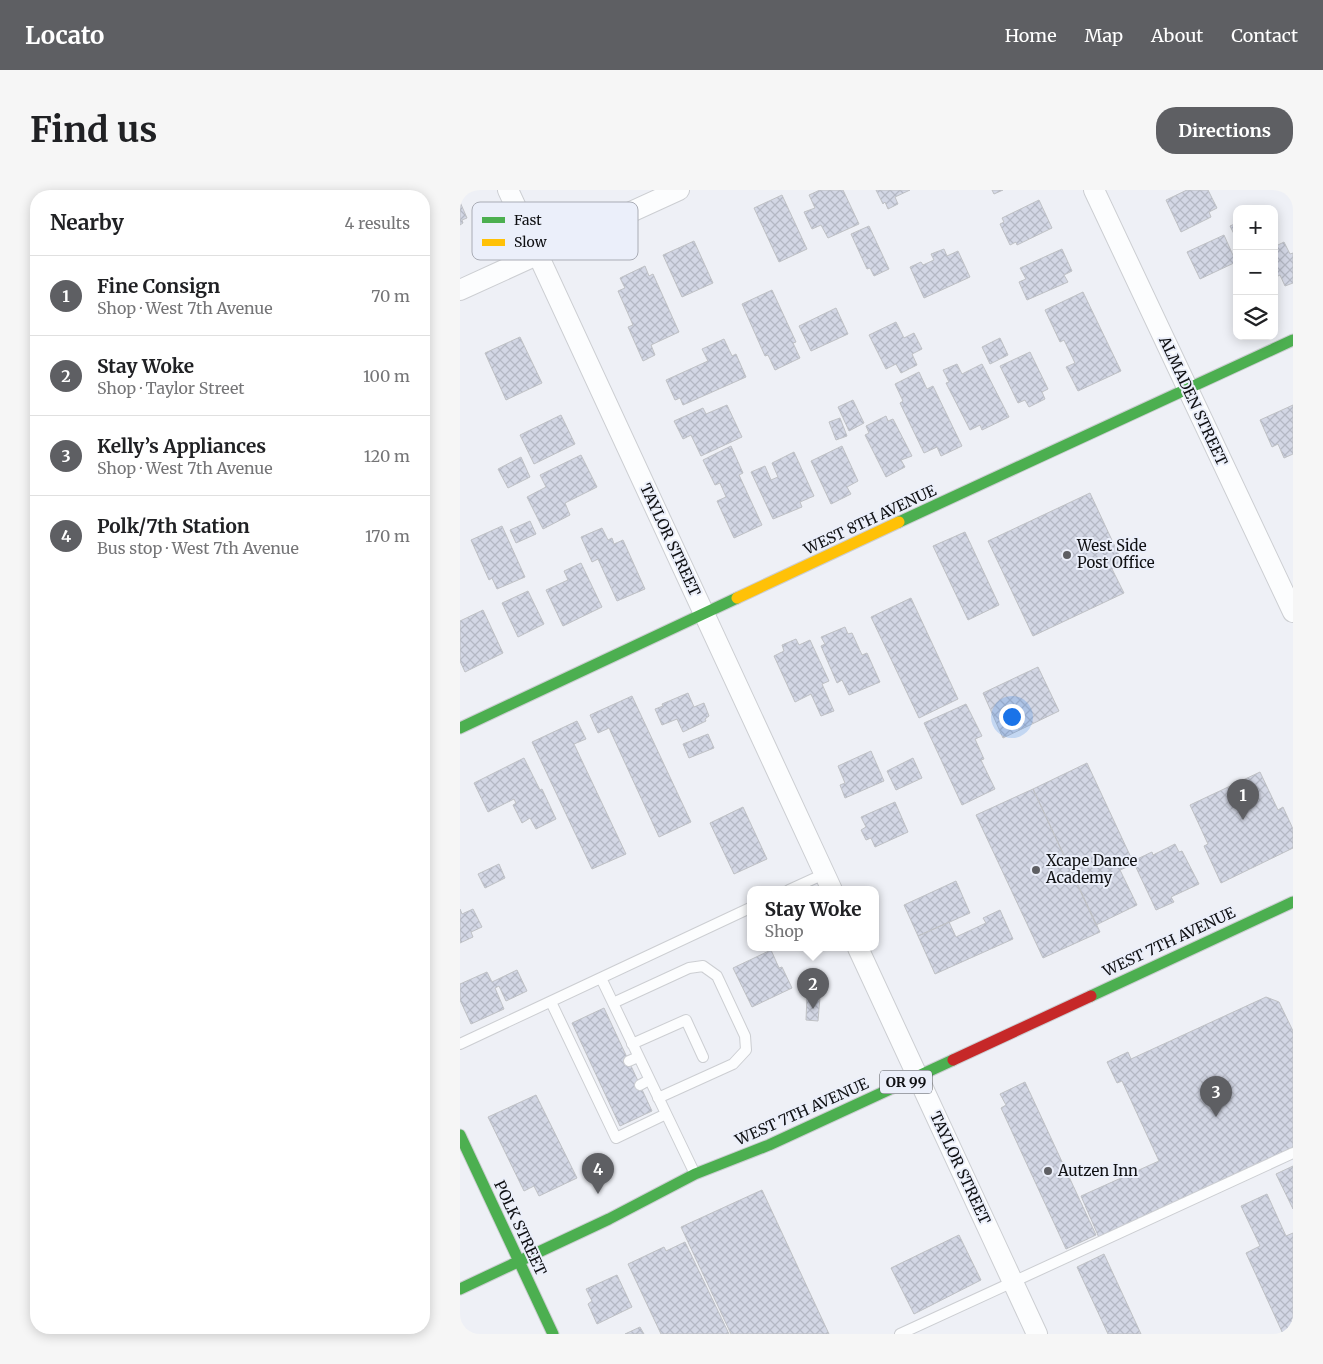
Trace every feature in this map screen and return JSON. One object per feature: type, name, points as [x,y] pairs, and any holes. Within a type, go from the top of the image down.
[{"type":"street","name":"TAYLOR STREET","points":[[508,190],[514,202]]},
{"type":"street","points":[[638,209],[679,190]]},
{"type":"street","name":"ALMADEN STREET","points":[[1094,190],[1293,612]]},
{"type":"street","points":[[460,290],[525,260]]},
{"type":"street","name":"TAYLOR STREET","points":[[541,260],[828,882]]},
{"type":"street","name":"WEST 8TH AVENUE","points":[[460,728],[1293,340]]},
{"type":"street","name":"WEST 7TH AVENUE","points":[[460,1289],[609,1219],[695,1174],[769,1145],[1293,902]]},
{"type":"street","name":"TAYLOR STREET","points":[[859,951],[1037,1334]]},
{"type":"street","name":"POLK STREET","points":[[460,1135],[553,1334]]},
{"type":"lane","points":[[808,886],[828,882]]},
{"type":"lane","points":[[460,1044],[747,909]]},
{"type":"lane","points":[[613,1003],[689,968],[703,966],[716,976],[745,1036],[746,1050],[733,1064],[658,1098]]},
{"type":"lane","points":[[601,978],[613,1003],[622,1034],[632,1044],[633,1059],[645,1082],[658,1098],[695,1174]]},
{"type":"lane","points":[[551,1002],[580,1053],[604,1102],[616,1138],[666,1114]]},
{"type":"lane","points":[[632,1044],[686,1020],[703,1057]]},
{"type":"lane","points":[[900,1334],[1293,1153]]},
{"type":"building","points":[[820,190],[843,190],[859,224],[828,238],[821,225],[812,229],[804,212],[815,208],[809,195]]},
{"type":"building","points":[[876,190],[910,190],[895,197],[898,204],[888,209],[885,202],[883,204]]},
{"type":"building","points":[[992,190],[1003,190],[994,194]]},
{"type":"building","points":[[1187,190],[1208,190],[1217,208],[1209,212],[1211,217],[1181,232],[1166,200]]},
{"type":"building","points":[[782,195],[807,249],[779,262],[754,208]]},
{"type":"building","points":[[1039,200],[1052,228],[1017,245],[1016,242],[1010,245],[1000,224],[1004,222],[1002,218]]},
{"type":"building","points":[[460,202],[467,218],[462,220],[463,223],[460,225]]},
{"type":"building","points":[[869,226],[889,269],[874,276],[870,268],[867,269],[851,234]]},
{"type":"building","points":[[1224,235],[1233,255],[1233,263],[1200,279],[1187,252]]},
{"type":"building","points":[[694,241],[713,283],[682,297],[663,255]]},
{"type":"building","points":[[1284,242],[1290,254],[1293,253],[1293,283],[1285,286],[1280,275],[1278,276],[1278,245]]},
{"type":"building","points":[[944,249],[947,256],[958,251],[970,277],[924,298],[910,267],[921,262],[923,265],[934,260],[931,254]]},
{"type":"building","points":[[1062,249],[1072,271],[1064,275],[1068,282],[1027,300],[1019,282],[1026,279],[1020,268]]},
{"type":"building","points":[[645,266],[649,276],[653,274],[679,332],[651,345],[655,355],[643,361],[628,327],[633,325],[618,291],[625,288],[620,278]]},
{"type":"building","points":[[772,290],[796,342],[793,343],[800,358],[775,370],[768,355],[765,356],[742,304]]},
{"type":"building","points":[[1083,292],[1121,371],[1078,391],[1066,367],[1075,363],[1064,340],[1060,342],[1045,310]]},
{"type":"building","points":[[836,308],[848,334],[811,351],[799,326]]},
{"type":"building","points":[[896,322],[904,338],[914,333],[922,349],[912,354],[917,365],[901,373],[896,364],[886,369],[869,335]]},
{"type":"building","points":[[520,337],[542,383],[506,400],[485,353]]},
{"type":"building","points":[[1000,338],[1008,355],[990,364],[982,347]]},
{"type":"building","points":[[724,339],[732,356],[736,354],[746,377],[683,405],[680,398],[675,400],[666,380],[708,361],[702,349]]},
{"type":"building","points":[[1030,352],[1048,389],[1042,392],[1045,399],[1029,407],[1025,400],[1018,403],[1000,366]]},
{"type":"building","points":[[957,364],[962,374],[982,364],[1009,417],[982,430],[980,425],[970,430],[946,383],[949,382],[943,370]]},
{"type":"building","points":[[919,372],[927,389],[933,386],[962,446],[941,456],[937,447],[924,453],[900,403],[903,401],[895,384]]},
{"type":"building","points":[[853,400],[864,423],[849,431],[838,407]]},
{"type":"building","points":[[727,405],[742,437],[701,456],[691,435],[683,439],[674,421],[703,408],[706,414]]},
{"type":"building","points":[[1293,405],[1293,454],[1284,458],[1278,444],[1272,447],[1260,420]]},
{"type":"building","points":[[561,415],[575,444],[534,464],[520,435]]},
{"type":"building","points":[[886,416],[888,421],[893,419],[912,456],[901,460],[905,467],[886,477],[865,435],[869,433],[866,426]]},
{"type":"building","points":[[840,418],[847,436],[836,440],[829,422]]},
{"type":"building","points":[[731,446],[743,473],[739,475],[762,525],[734,538],[717,501],[726,497],[720,483],[715,485],[703,460]]},
{"type":"building","points":[[842,446],[858,481],[847,487],[851,494],[831,504],[811,461]]},
{"type":"building","points":[[794,452],[814,496],[800,502],[802,507],[773,519],[751,472],[765,466],[771,480],[778,477],[772,463]]},
{"type":"building","points":[[581,455],[597,487],[565,503],[570,515],[543,529],[527,497],[546,487],[540,475]]},
{"type":"building","points":[[521,457],[530,477],[508,488],[498,469]]},
{"type":"building","points":[[1090,493],[1123,564],[1112,569],[1124,593],[1033,636],[988,541]]},
{"type":"building","points":[[530,521],[536,534],[516,543],[510,530]]},
{"type":"building","points":[[502,526],[525,577],[497,589],[492,578],[489,580],[471,540]]},
{"type":"building","points":[[602,528],[608,540],[612,538],[614,544],[623,540],[645,589],[617,601],[598,559],[592,562],[581,537]]},
{"type":"building","points":[[965,532],[999,605],[968,620],[933,546]]},
{"type":"building","points":[[581,563],[602,607],[563,626],[546,590],[568,580],[564,571]]},
{"type":"building","points":[[528,591],[544,624],[518,637],[502,603]]},
{"type":"building","points":[[911,598],[958,699],[919,718],[871,617]]},
{"type":"building","points":[[483,610],[503,653],[465,672],[460,661],[460,621]]},
{"type":"building","points":[[845,627],[848,634],[852,633],[862,655],[867,653],[880,682],[849,695],[842,680],[837,683],[821,646],[825,644],[821,637]]},
{"type":"building","points":[[796,639],[799,645],[810,640],[829,681],[822,684],[834,711],[821,716],[811,694],[795,702],[774,656],[784,651],[782,645]]},
{"type":"building","points":[[1038,667],[1059,711],[1003,738],[983,693]]},
{"type":"building","points":[[688,693],[694,707],[704,703],[709,716],[705,719],[706,721],[683,732],[677,719],[662,725],[655,709]]},
{"type":"building","points":[[632,696],[691,822],[659,837],[609,728],[598,733],[590,715]]},
{"type":"building","points":[[966,704],[982,736],[975,739],[984,759],[981,760],[995,789],[962,805],[924,723]]},
{"type":"building","points":[[577,721],[586,739],[574,744],[626,854],[592,869],[532,742]]},
{"type":"building","points":[[708,734],[714,748],[689,758],[683,744]]},
{"type":"building","points":[[871,751],[884,781],[845,798],[840,785],[845,783],[838,766]]},
{"type":"building","points":[[524,758],[540,790],[542,789],[556,819],[536,829],[530,818],[522,823],[513,805],[516,803],[514,799],[488,812],[474,783]]},
{"type":"building","points":[[913,758],[922,778],[896,790],[887,771]]},
{"type":"building","points":[[1087,763],[1134,864],[1120,870],[1137,905],[1096,925],[1033,789]]},
{"type":"building","points":[[1260,772],[1278,810],[1283,807],[1293,829],[1293,848],[1221,883],[1204,846],[1208,844],[1190,805]]},
{"type":"building","name":"Xcape Dance Academy","points":[[1033,789],[1100,932],[1043,958],[976,815]]},
{"type":"building","points":[[895,802],[908,832],[875,847],[871,838],[866,840],[861,830],[866,827],[861,817]]},
{"type":"building","points":[[743,807],[767,859],[734,874],[710,823]]},
{"type":"building","points":[[1175,844],[1179,852],[1182,851],[1199,884],[1171,897],[1174,902],[1156,910],[1133,861],[1152,852],[1153,855]]},
{"type":"building","points":[[499,864],[505,878],[485,888],[478,874]]},
{"type":"building","points":[[956,881],[970,913],[918,936],[904,905]]},
{"type":"building","points":[[460,909],[462,914],[473,909],[482,927],[471,932],[473,937],[460,943]]},
{"type":"building","points":[[1000,910],[1013,939],[935,974],[918,936],[949,922],[956,937],[986,923],[983,918]]},
{"type":"building","points":[[771,951],[779,968],[782,967],[792,988],[752,1007],[733,968]]},
{"type":"building","points":[[517,970],[527,991],[506,1001],[499,986],[495,988],[504,1009],[471,1024],[460,1000],[460,984],[487,972],[492,982]]},
{"type":"building","points":[[807,996],[820,997],[818,1021],[806,1020]]},
{"type":"building","points":[[1266,997],[1279,1002],[1293,1031],[1293,1150],[1100,1240],[1081,1196],[1159,1161],[1122,1081],[1117,1083],[1107,1062],[1128,1052],[1131,1059]]},
{"type":"building","points":[[604,1008],[652,1111],[620,1126],[572,1023]]},
{"type":"building","name":"Autzen Inn","points":[[1025,1082],[1096,1235],[1066,1249],[1001,1108],[1006,1105],[1000,1094]]},
{"type":"building","points":[[536,1095],[577,1178],[539,1196],[534,1186],[524,1191],[488,1117]]},
{"type":"building","points":[[1293,1166],[1293,1209],[1276,1174]]},
{"type":"building","points":[[762,1190],[829,1334],[731,1334],[681,1227]]},
{"type":"building","points":[[1267,1194],[1286,1236],[1293,1233],[1293,1334],[1283,1334],[1246,1253],[1260,1246],[1241,1206]]},
{"type":"building","points":[[959,1235],[981,1280],[914,1314],[891,1268]]},
{"type":"building","points":[[685,1242],[729,1334],[661,1334],[628,1264],[664,1247],[666,1251]]},
{"type":"building","points":[[1104,1254],[1141,1334],[1108,1334],[1077,1267]]},
{"type":"building","points":[[617,1275],[632,1307],[597,1324],[588,1304],[592,1301],[586,1289]]},
{"type":"building","points":[[640,1327],[644,1334],[625,1334]]},
{"type":"traffic: fast","points":[[899,522],[1293,340]]},
{"type":"traffic: fast","points":[[460,728],[737,598]]},
{"type":"traffic: fast","points":[[1091,996],[1293,902]]},
{"type":"traffic: fast","points":[[460,1289],[609,1219],[695,1174],[769,1145],[953,1060]]},
{"type":"traffic: fast","points":[[460,1135],[553,1334]]},
{"type":"traffic: slow","points":[[737,598],[899,522]]},
{"type":"traffic: jam","points":[[953,1060],[1091,996]]},
{"type":"place","name":"West Side Post Office","points":[[1067,555]]},
{"type":"place","name":"Fine Consign","points":[[1243,820]]},
{"type":"place","name":"Xcape Dance Academy","points":[[1036,870]]},
{"type":"place","name":"Stay Woke","points":[[813,1009]]},
{"type":"place","name":"Kelly’s Appliances","points":[[1216,1117]]},
{"type":"place","name":"Autzen Inn","points":[[1048,1171]]},
{"type":"place","name":"Polk/7th Station","points":[[598,1194]]}]
